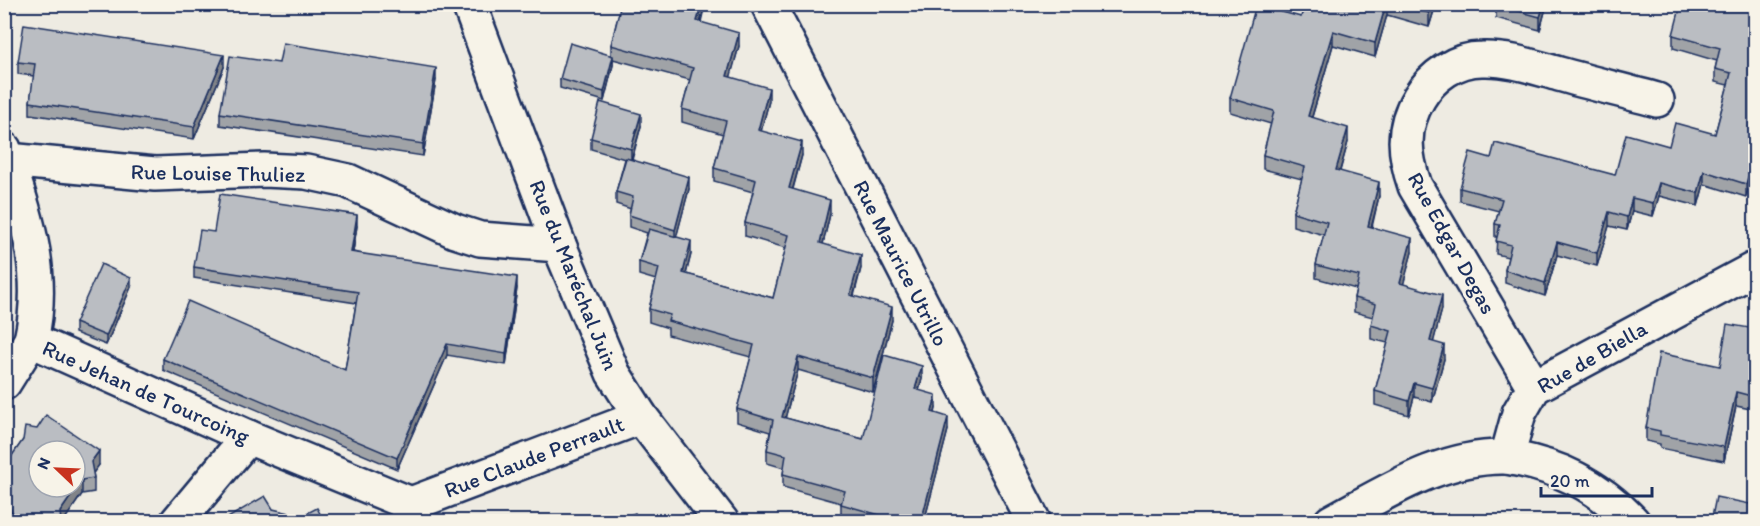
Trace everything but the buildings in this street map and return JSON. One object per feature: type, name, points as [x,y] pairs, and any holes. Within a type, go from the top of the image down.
[{"type":"street","name":"Rue du Maréchal Juin","points":[[469,4],[559,246],[613,373],[641,417],[722,522]]},
{"type":"street","name":"Rue Maurice Utrillo","points":[[768,4],[1034,522]]},
{"type":"street","name":"Rue Edgar Degas","points":[[1534,387],[1415,186],[1406,156],[1405,139],[1407,124],[1414,106],[1425,88],[1437,76],[1450,67],[1481,59],[1521,64],[1657,100]]},
{"type":"street","name":"Rue Louise Thuliez","points":[[6,154],[155,174],[264,170],[306,172],[348,181],[455,231],[480,239],[559,246]]},
{"type":"street","name":"Rue Jehan de Tourcoing","points":[[6,154],[32,240],[38,285],[37,313],[31,340],[248,437],[408,513]]},
{"type":"street","name":"Rue de Biella","points":[[1507,457],[1519,413],[1534,387],[1755,268]]},
{"type":"street","points":[[4,383],[31,340]]},
{"type":"street","name":"Rue Claude Perrault","points":[[408,513],[641,417]]},
{"type":"street","points":[[177,522],[248,437]]},
{"type":"street","points":[[1349,517],[1440,466],[1486,456],[1536,462],[1578,478],[1616,505],[1633,522]]}]
